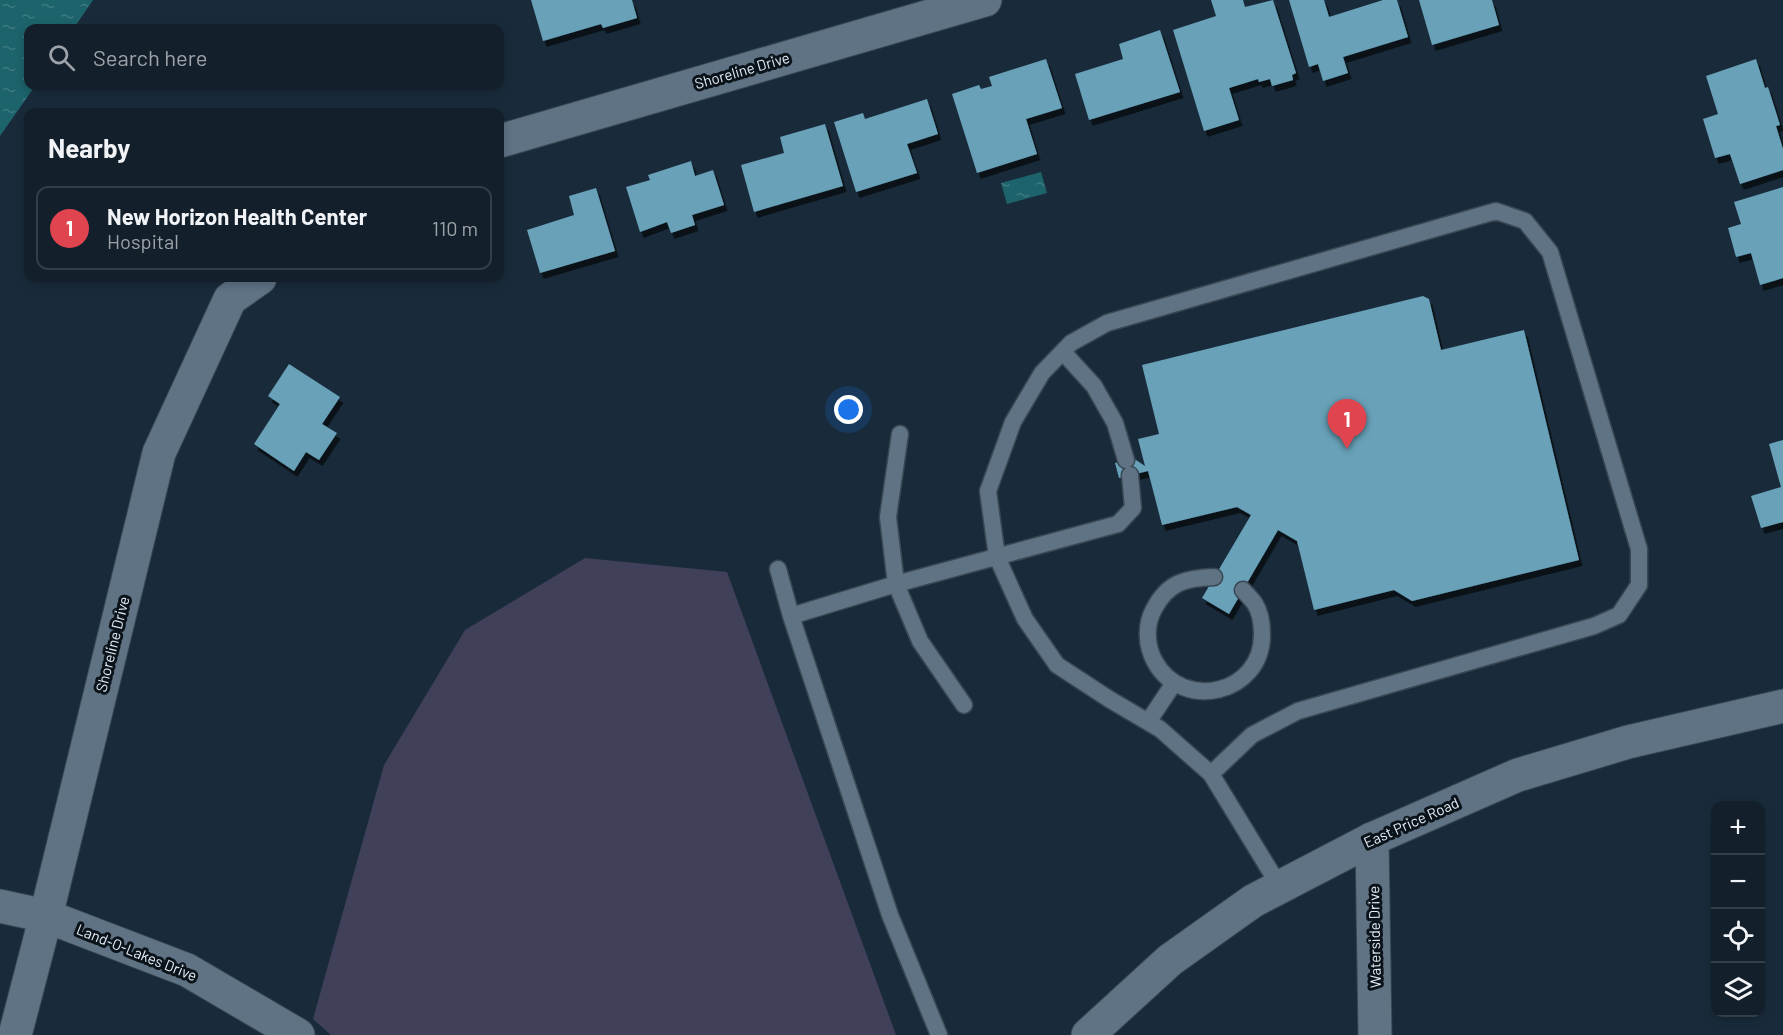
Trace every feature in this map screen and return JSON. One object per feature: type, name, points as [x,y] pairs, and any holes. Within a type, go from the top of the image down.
[{"type":"street","name":"Shoreline Drive","points":[[504,140],[985,0]]},
{"type":"street","name":"Shoreline Drive","points":[[15,1035],[159,453],[230,299],[255,282]]},
{"type":"street","name":"East Price Road","points":[[1088,1035],[1170,960],[1253,901],[1372,839],[1518,775],[1628,742],[1783,706]]},
{"type":"street","name":"Waterside Drive","points":[[1372,839],[1376,1035]]},
{"type":"street","name":"Land-O-Lakes Drive","points":[[0,906],[46,916],[187,970],[297,1035]]},
{"type":"lane","points":[[1211,774],[1252,735],[1298,711],[1594,627],[1619,615],[1639,585],[1639,549],[1550,252],[1526,221],[1496,211],[1107,323],[1071,343],[1042,374],[1013,422],[987,491],[998,557],[1025,619],[1057,665],[1160,729],[1211,774],[1280,886]]},
{"type":"lane","points":[[791,616],[896,584],[1118,524],[1133,508],[1128,468],[1115,423],[1094,387],[1063,352]]},
{"type":"lane","points":[[900,434],[888,517],[896,584],[920,641],[964,705]]},
{"type":"lane","points":[[778,568],[791,616],[890,915],[939,1035]]},
{"type":"lane","points":[[1214,577],[1190,578],[1173,586],[1159,599],[1150,616],[1147,636],[1150,654],[1160,671],[1174,684],[1192,691],[1211,692],[1230,687],[1245,676],[1257,660],[1262,642],[1262,623],[1256,605],[1243,590]]},
{"type":"lane","points":[[1148,722],[1174,684]]},
{"type":"shaded area","points":[[585,558],[727,572],[896,1035],[331,1035],[313,1019],[384,765],[465,630]]},
{"type":"water","points":[[0,0],[93,0],[77,24],[24,24],[24,90],[32,90],[0,136]]},
{"type":"water","points":[[1041,172],[1047,193],[1007,204],[1001,183]]},
{"type":"building","points":[[531,0],[632,0],[637,18],[603,28],[601,24],[543,41]]},
{"type":"building","points":[[1211,0],[1243,0],[1245,7],[1273,0],[1296,73],[1292,75],[1293,80],[1272,86],[1270,79],[1259,82],[1258,79],[1229,88],[1239,120],[1204,131],[1173,30],[1216,16]]},
{"type":"building","points":[[1289,0],[1324,0],[1329,17],[1383,0],[1397,0],[1408,37],[1343,57],[1348,73],[1323,81],[1318,64],[1309,67]]},
{"type":"building","points":[[1419,0],[1492,0],[1499,25],[1432,45]]},
{"type":"building","points":[[1160,30],[1180,92],[1089,120],[1075,74],[1123,59],[1119,44]]},
{"type":"building","points":[[1046,59],[1062,108],[1026,119],[1037,154],[977,173],[952,94],[979,85],[981,89],[992,86],[989,77]]},
{"type":"building","points":[[1756,59],[1780,125],[1776,126],[1783,149],[1783,170],[1740,184],[1730,154],[1715,158],[1703,119],[1718,114],[1706,76]]},
{"type":"building","points":[[927,99],[938,134],[907,144],[917,173],[856,192],[834,122],[863,113],[865,119]]},
{"type":"building","points":[[825,124],[843,186],[754,212],[741,165],[784,153],[780,137]]},
{"type":"building","points":[[691,161],[695,176],[713,170],[724,205],[692,215],[695,225],[671,233],[667,222],[640,232],[626,187],[650,180],[648,175]]},
{"type":"building","points":[[1783,187],[1783,278],[1760,285],[1751,253],[1736,257],[1728,228],[1741,224],[1734,202]]},
{"type":"building","points":[[596,188],[615,251],[540,273],[527,230],[574,215],[569,196]]},
{"type":"building","points":[[1423,296],[1429,299],[1441,350],[1524,330],[1579,560],[1412,601],[1394,590],[1314,610],[1297,541],[1278,530],[1229,614],[1202,598],[1251,515],[1237,507],[1162,525],[1148,471],[1119,478],[1115,463],[1133,458],[1145,466],[1138,439],[1159,434],[1142,365]]},
{"type":"building","points":[[289,364],[340,397],[322,424],[337,433],[319,460],[306,452],[294,471],[254,444],[280,404],[268,396]]},
{"type":"building","points":[[1783,440],[1783,522],[1761,528],[1751,496],[1781,487],[1769,444]]},
{"type":"place","name":"New Horizon Health Center","points":[[1347,449]]}]
